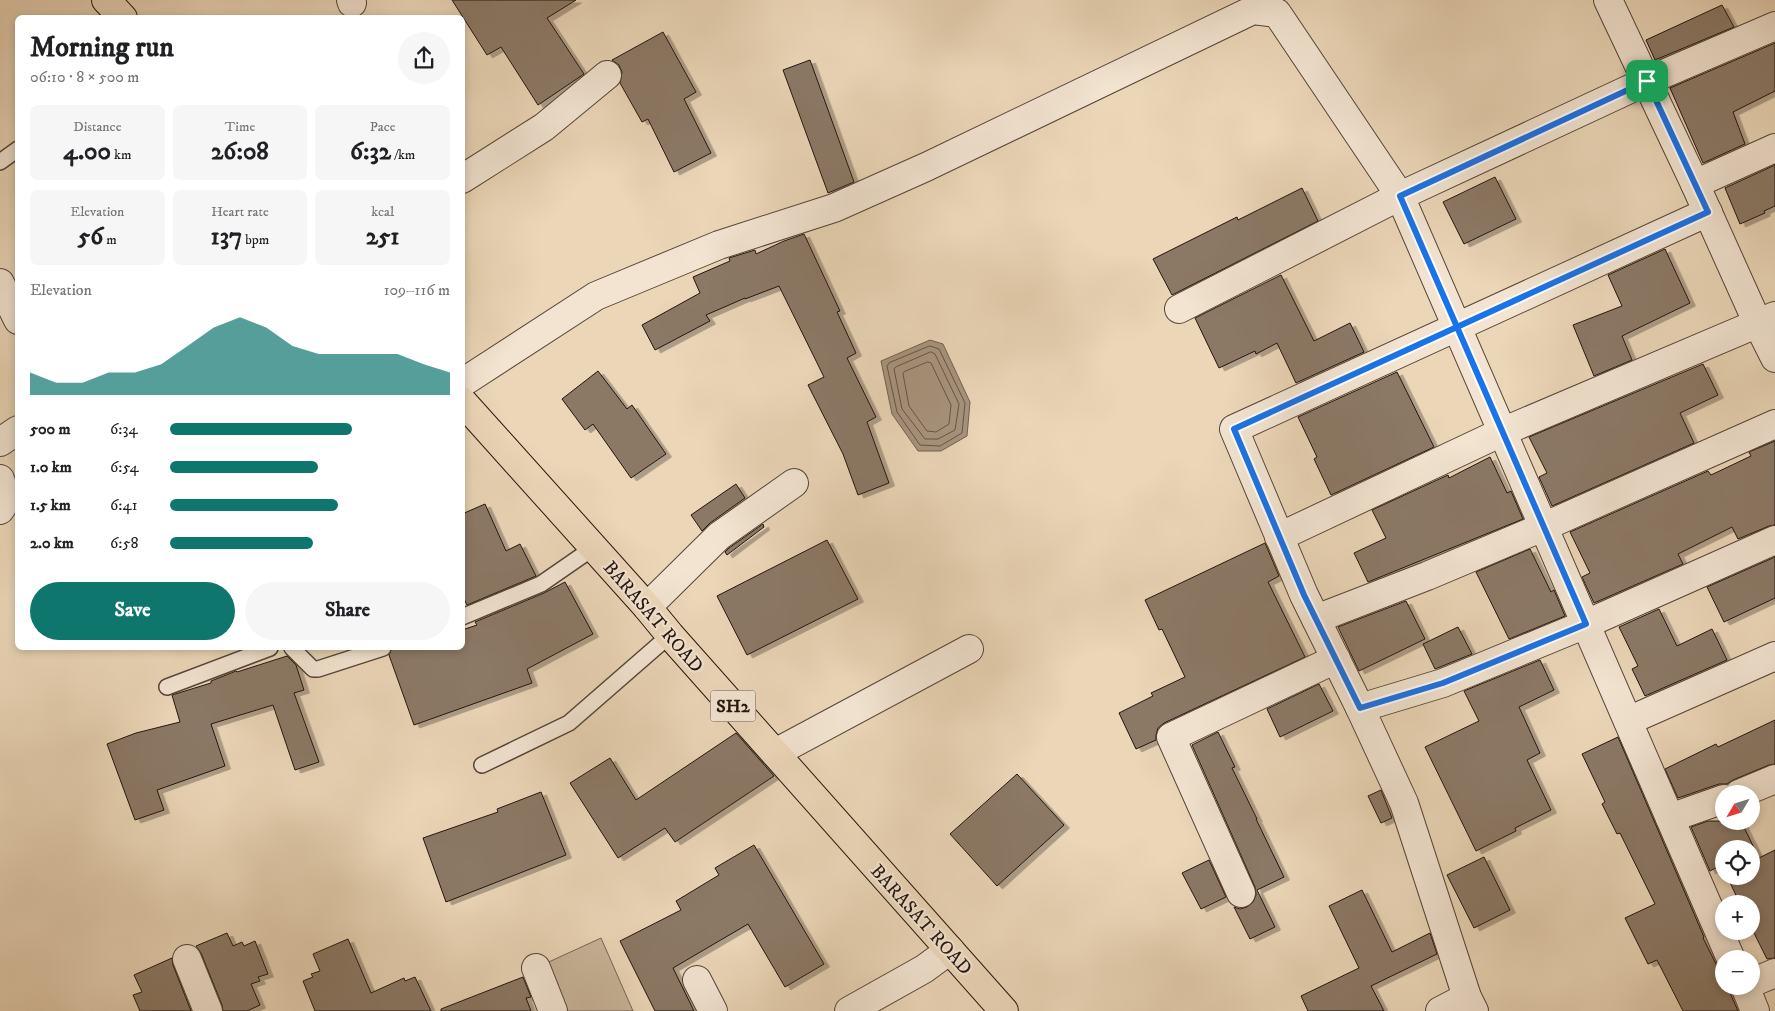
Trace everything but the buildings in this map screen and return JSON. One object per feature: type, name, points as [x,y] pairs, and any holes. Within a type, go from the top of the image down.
[{"type":"main road","points":[[106,0],[119,15]]},
{"type":"main road","name":"BARASAT ROAD","points":[[465,404],[1004,1011]]},
{"type":"street","points":[[1608,0],[1708,212],[1766,320],[1775,358]]},
{"type":"street","points":[[465,381],[596,296],[719,245],[834,208],[934,163],[1253,10],[1277,13],[1400,196],[1727,950]]},
{"type":"street","points":[[1180,309],[1400,196],[1647,81],[1775,26]]},
{"type":"street","points":[[465,177],[544,127],[607,75]]},
{"type":"street","points":[[1695,184],[1775,148]]},
{"type":"street","points":[[1440,1011],[1471,1004],[1404,803],[1360,708],[1304,595],[1234,429],[1708,212]]},
{"type":"street","points":[[0,283],[15,314]]},
{"type":"street","points":[[1279,537],[1502,432],[1766,320]]},
{"type":"street","points":[[1316,619],[1427,576],[1543,527],[1775,424]]},
{"type":"street","points":[[0,442],[15,432]]},
{"type":"street","points":[[0,479],[5,492],[0,510]]},
{"type":"street","points":[[647,607],[719,536],[794,483]]},
{"type":"street","points":[[1360,708],[1443,683],[1586,624],[1775,540]]},
{"type":"street","points":[[775,753],[968,649]]},
{"type":"street","points":[[1628,721],[1775,656]]},
{"type":"street","points":[[1241,893],[1171,737],[1336,659]]},
{"type":"street","points":[[1760,786],[1775,780]]},
{"type":"street","points":[[1670,818],[1715,802]]},
{"type":"street","points":[[848,1011],[924,969],[950,950]]},
{"type":"street","points":[[187,959],[208,1011]]},
{"type":"street","points":[[536,968],[553,1011]]},
{"type":"street","points":[[1760,979],[1775,973]]},
{"type":"street","points":[[697,980],[713,1011]]},
{"type":"street","points":[[1749,995],[1755,1011]]},
{"type":"lane","points":[[0,162],[15,151]]},
{"type":"lane","points":[[465,616],[541,584],[594,548]]},
{"type":"lane","points":[[482,765],[550,734],[568,723],[670,635]]},
{"type":"lane","points":[[167,687],[265,650]]},
{"type":"lane","points":[[294,650],[312,669],[318,669],[377,650]]},
{"type":"shaded area","points":[[601,938],[633,1011],[560,1011],[540,966]]},
{"type":"water","points":[[930,340],[943,344],[970,402],[967,436],[941,451],[918,451],[892,414],[881,361]]},
{"type":"route","points":[[1647,81],[1400,196],[1457,327],[1234,429],[1304,595],[1360,708],[1443,683],[1586,624],[1457,327],[1708,212],[1647,81]]}]
